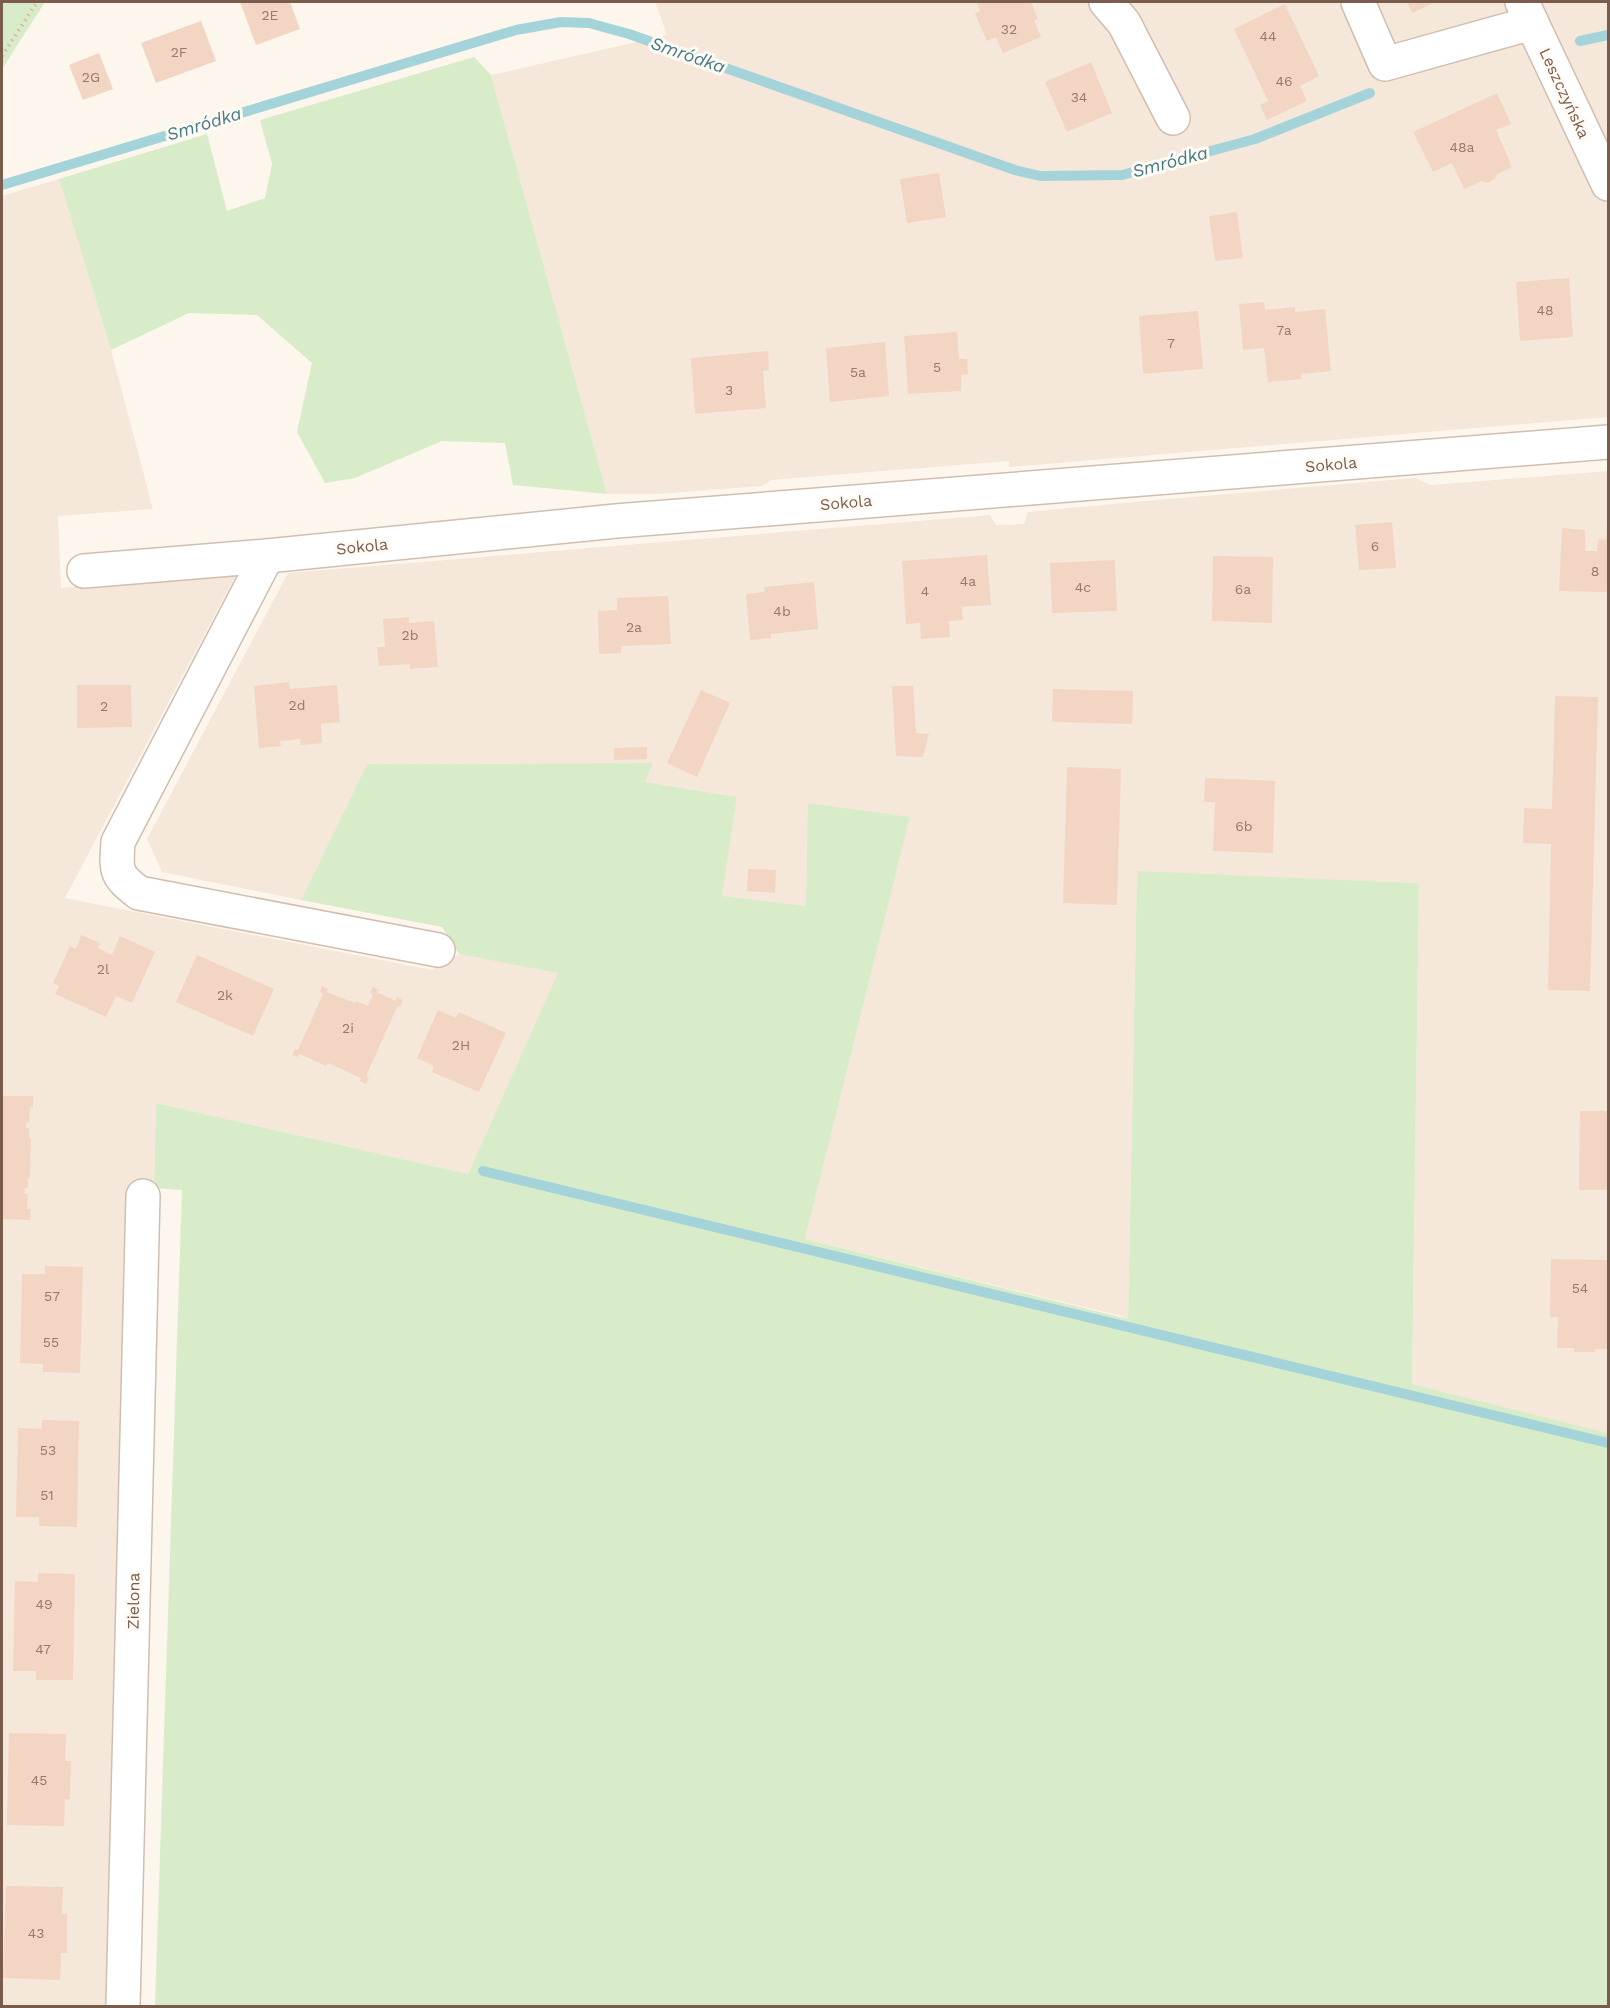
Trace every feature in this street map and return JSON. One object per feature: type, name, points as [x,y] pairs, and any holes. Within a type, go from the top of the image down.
[{"type":"street","points":[[1106,2],[1124,23],[1173,118]]},
{"type":"street","points":[[1358,2],[1385,64],[1527,12]]},
{"type":"street","name":"Leszczyńska","points":[[1527,12],[1608,184]]},
{"type":"street","name":"Sokola","points":[[84,571],[616,520],[1608,442]]},
{"type":"street","points":[[267,555],[118,842],[116,866],[119,874],[123,881],[139,893],[438,950]]},
{"type":"street","name":"Zielona","points":[[123,2007],[143,1196]]},
{"type":"path","points":[[2,56],[37,2]]},
{"type":"shaded area","points":[[655,2],[1608,2],[1608,417],[1009,467],[1009,461],[820,476],[771,480],[762,486],[657,494],[607,494],[491,75],[667,35]]},
{"type":"shaded area","points":[[59,179],[111,350],[153,509],[58,516],[61,588],[237,573],[65,898],[432,970],[459,954],[559,972],[468,1174],[156,1103],[136,2006],[2,2006],[2,196]]},
{"type":"shaded area","points":[[1608,471],[1608,1433],[1412,1384],[1419,883],[1137,872],[1128,1320],[1121,1316],[805,1239],[910,817],[806,907],[721,896],[737,797],[644,782],[653,763],[367,764],[301,900],[162,872],[147,839],[288,573],[990,515],[996,525],[1024,524],[1028,512],[1415,478],[1431,485]]},
{"type":"green space","points":[[2,2],[45,2],[2,69]]},
{"type":"green space","points":[[474,57],[491,75],[607,494],[513,485],[505,443],[442,441],[355,478],[325,483],[297,432],[312,363],[257,315],[189,313],[111,350],[59,179],[207,134],[227,211],[265,198],[272,164],[260,120]]},
{"type":"green space","points":[[653,763],[645,782],[737,797],[722,896],[806,906],[808,803],[910,817],[805,1239],[1128,1319],[1137,871],[1419,883],[1412,1384],[1608,1433],[1608,2006],[155,2006],[182,1190],[154,1188],[156,1103],[468,1174],[558,973],[459,954],[442,927],[301,900],[367,764]]},
{"type":"building","points":[[240,2],[290,2],[300,29],[256,45]]},
{"type":"building","points":[[976,2],[1031,2],[1038,19],[1034,20],[1041,37],[1003,53],[996,37],[987,41],[975,14],[980,11]]},
{"type":"building","points":[[1407,2],[1436,2],[1412,13]]},
{"type":"building","points":[[1285,4],[1319,76],[1300,86],[1307,101],[1267,120],[1260,105],[1268,101],[1234,29]]},
{"type":"building","points":[[201,21],[216,61],[156,83],[141,43]]},
{"type":"building","points":[[99,53],[113,89],[83,100],[69,65]]},
{"type":"building","points":[[1091,62],[1112,113],[1067,132],[1045,82]]},
{"type":"building","points":[[1497,93],[1511,124],[1496,130],[1512,167],[1497,174],[1495,179],[1487,183],[1482,181],[1464,189],[1452,163],[1433,172],[1413,132]]},
{"type":"building","points":[[939,173],[946,217],[907,223],[900,179]]},
{"type":"building","points":[[1237,212],[1243,258],[1215,261],[1209,216]]},
{"type":"building","points":[[1569,278],[1573,337],[1520,341],[1516,282]]},
{"type":"building","points":[[1264,302],[1265,310],[1295,307],[1295,312],[1325,309],[1331,371],[1301,374],[1302,379],[1268,382],[1264,348],[1243,350],[1239,304]]},
{"type":"building","points":[[1198,311],[1203,369],[1143,374],[1139,316]]},
{"type":"building","points":[[957,332],[959,359],[967,359],[968,374],[961,375],[961,391],[908,394],[904,336]]},
{"type":"building","points":[[885,342],[889,396],[830,402],[826,348]]},
{"type":"building","points":[[768,351],[769,370],[763,371],[766,408],[695,414],[691,358]]},
{"type":"building","points":[[1392,522],[1396,568],[1359,570],[1355,525]]},
{"type":"building","points":[[1607,525],[1608,592],[1559,591],[1562,528],[1585,530],[1585,551],[1597,551],[1598,539],[1606,540]]},
{"type":"building","points":[[987,555],[991,605],[962,607],[963,620],[949,621],[950,637],[921,639],[920,623],[906,624],[902,561]]},
{"type":"building","points":[[1213,556],[1273,557],[1272,623],[1212,621]]},
{"type":"building","points":[[1115,560],[1117,611],[1052,613],[1050,563]]},
{"type":"building","points":[[814,582],[818,629],[771,634],[771,638],[750,640],[746,594],[765,592],[764,587]]},
{"type":"building","points":[[668,596],[671,644],[621,646],[621,653],[599,654],[598,611],[617,610],[617,598]]},
{"type":"building","points":[[409,617],[409,623],[434,621],[438,667],[410,669],[410,664],[379,666],[377,647],[385,647],[383,619]]},
{"type":"building","points":[[289,682],[290,689],[337,685],[340,722],[321,724],[322,743],[301,745],[300,739],[280,741],[281,746],[259,748],[254,686]]},
{"type":"building","points":[[77,685],[131,685],[132,727],[77,728]]},
{"type":"building","points":[[892,686],[913,686],[916,733],[929,734],[923,757],[896,756]]},
{"type":"building","points":[[1053,689],[1133,691],[1132,724],[1052,722]]},
{"type":"building","points":[[701,690],[730,703],[697,777],[667,763]]},
{"type":"building","points":[[1555,696],[1598,697],[1590,991],[1548,990],[1551,844],[1523,843],[1524,808],[1552,809]]},
{"type":"building","points":[[647,747],[647,759],[614,760],[614,748]]},
{"type":"building","points":[[1067,767],[1121,769],[1117,905],[1063,903]]},
{"type":"building","points":[[1205,778],[1275,781],[1273,853],[1213,851],[1215,802],[1204,802]]},
{"type":"building","points":[[748,869],[776,870],[775,893],[747,891]]},
{"type":"building","points":[[81,935],[100,943],[98,948],[112,955],[120,936],[155,952],[132,1003],[116,996],[106,1017],[55,994],[59,986],[53,983],[70,946],[76,949]]},
{"type":"building","points":[[197,955],[274,989],[253,1036],[176,1002]]},
{"type":"building","points":[[322,986],[328,989],[327,992],[368,1006],[373,987],[379,990],[377,992],[396,1001],[397,997],[403,1000],[400,1007],[398,1005],[366,1076],[369,1078],[366,1084],[360,1081],[361,1078],[328,1063],[326,1066],[300,1054],[298,1057],[292,1055],[295,1049],[298,1050],[323,994],[320,992]]},
{"type":"building","points":[[438,1010],[456,1018],[459,1012],[506,1033],[479,1092],[432,1072],[434,1066],[417,1058]]},
{"type":"building","points":[[2,1096],[33,1096],[33,1108],[30,1107],[29,1122],[26,1122],[26,1128],[29,1128],[29,1138],[31,1138],[30,1177],[24,1194],[28,1194],[27,1209],[31,1209],[30,1220],[2,1219]]},
{"type":"building","points":[[1580,1111],[1608,1111],[1608,1190],[1579,1190]]},
{"type":"building","points":[[1551,1259],[1608,1260],[1608,1349],[1595,1349],[1595,1352],[1574,1352],[1574,1348],[1557,1348],[1558,1317],[1550,1317]]},
{"type":"building","points":[[45,1266],[83,1267],[80,1373],[43,1372],[43,1364],[20,1363],[22,1274],[45,1274]]},
{"type":"building","points":[[42,1420],[79,1421],[77,1527],[39,1526],[39,1517],[16,1517],[18,1428],[42,1429]]},
{"type":"building","points":[[38,1573],[75,1574],[73,1680],[36,1680],[36,1671],[13,1671],[15,1581],[38,1582]]},
{"type":"building","points":[[9,1733],[66,1734],[65,1761],[71,1761],[70,1800],[65,1799],[64,1826],[7,1825]]},
{"type":"building","points":[[6,1886],[63,1887],[62,1914],[67,1914],[67,1953],[61,1953],[60,1980],[3,1978]]},
{"type":"waterway","name":"Smródka","points":[[2,185],[516,30],[561,22],[589,23],[629,34],[1015,170],[1040,176],[1122,175],[1255,139],[1370,93]]},
{"type":"waterway","name":"Smródka","points":[[1580,41],[1608,35]]},
{"type":"waterway","points":[[483,1171],[1608,1443]]}]
